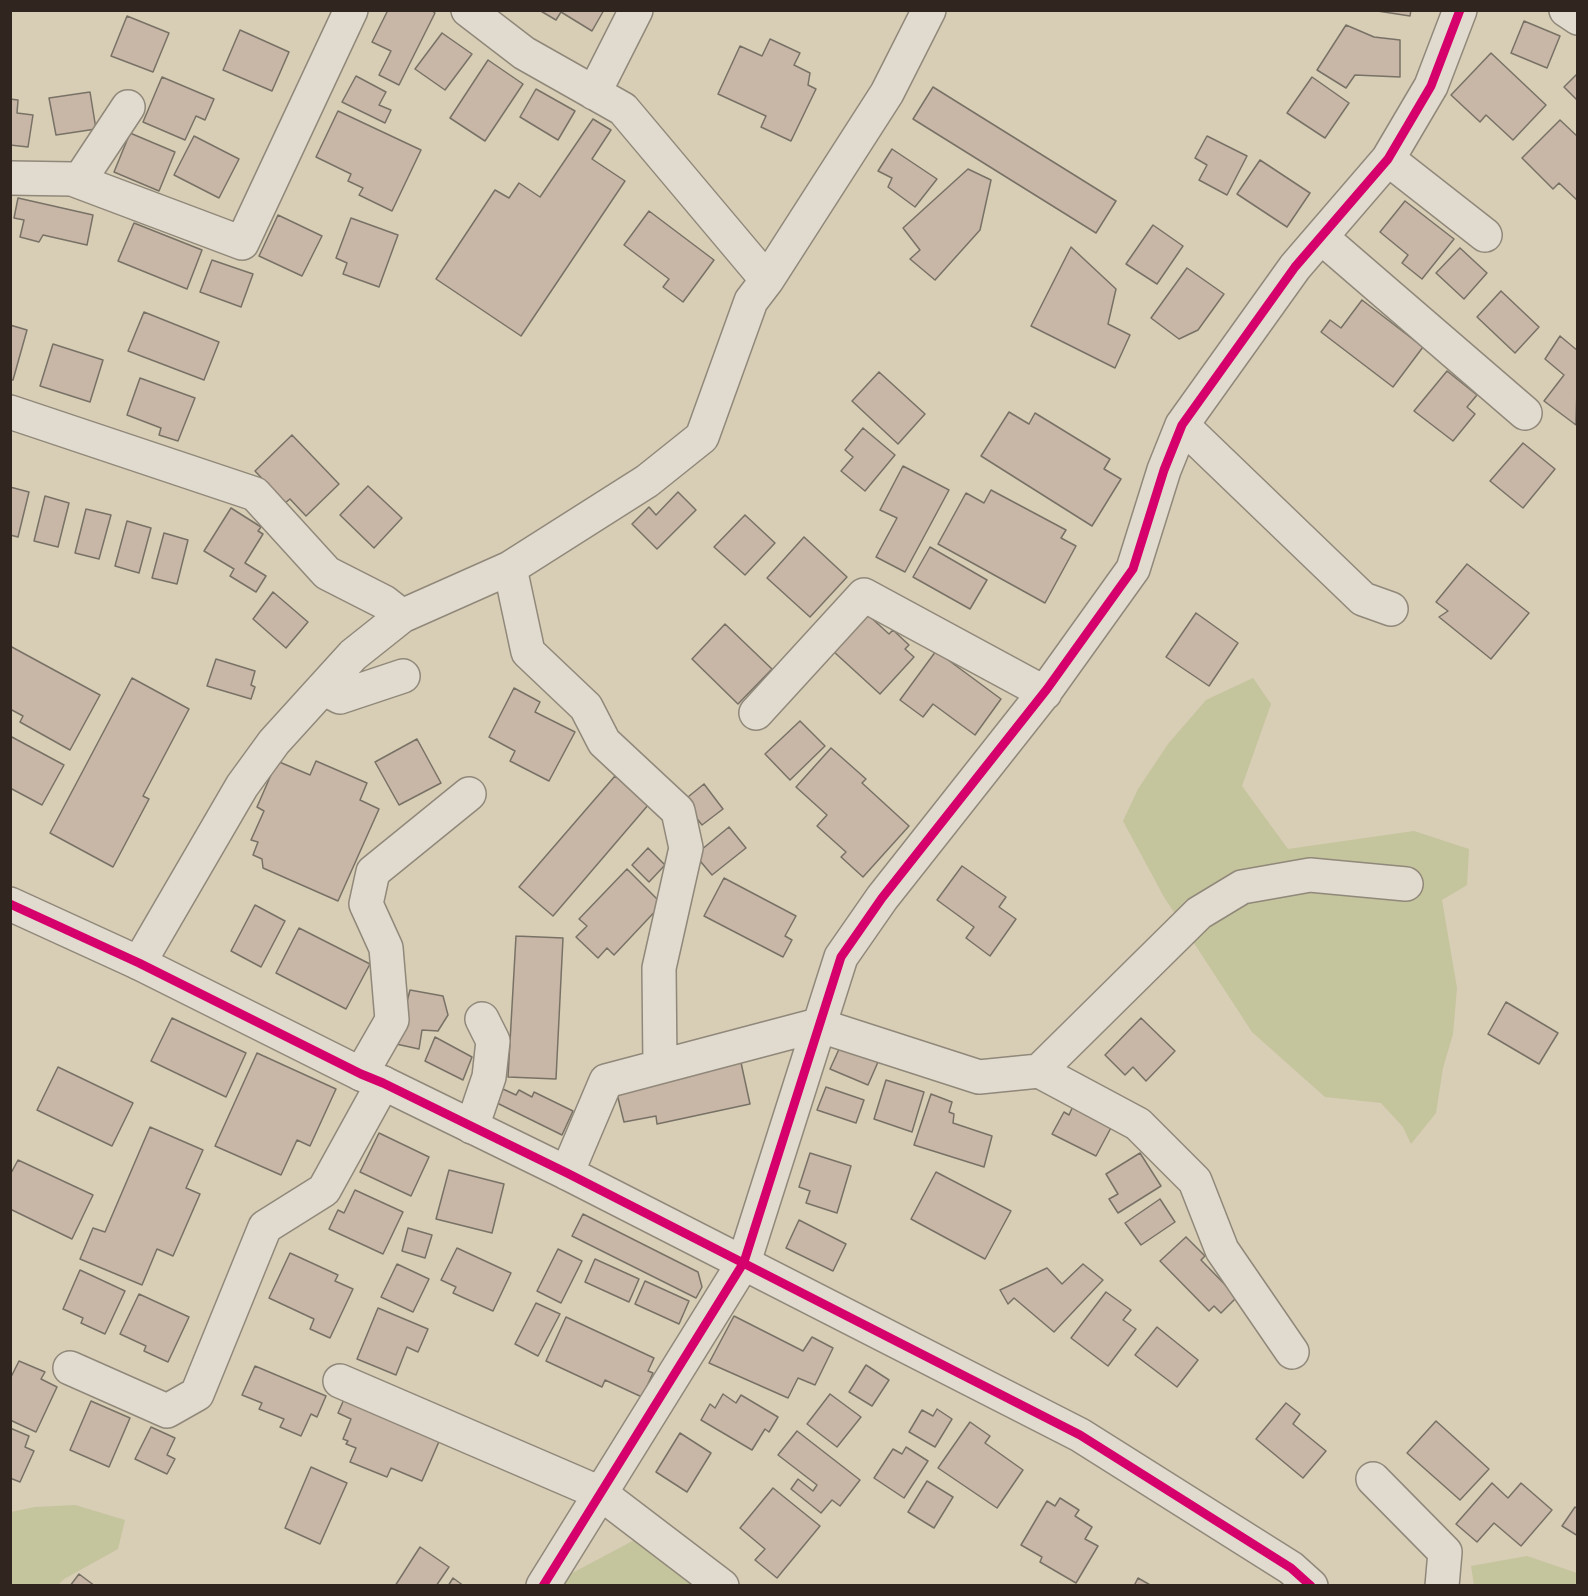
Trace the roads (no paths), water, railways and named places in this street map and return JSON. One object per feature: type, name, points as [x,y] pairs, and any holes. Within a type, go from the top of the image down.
[{"type":"street","points":[[10,178],[72,179],[242,243],[351,10]]},
{"type":"street","points":[[468,10],[524,53],[623,109],[767,280]]},
{"type":"street","points":[[594,93],[636,10]]},
{"type":"street","points":[[139,963],[242,786],[274,742],[353,655],[402,616],[510,568],[647,481],[702,436],[751,302],[887,93],[929,10]]},
{"type":"street","points":[[543,1586],[744,1262],[841,957],[882,898],[1045,693],[1133,569],[1164,470],[1182,425],[1295,267],[1388,159],[1431,86],[1460,10]]},
{"type":"street","points":[[1566,10],[1578,18]]},
{"type":"street","points":[[79,182],[128,107]]},
{"type":"street","points":[[1388,159],[1485,235]]},
{"type":"street","points":[[1321,237],[1525,413]]},
{"type":"street","points":[[10,412],[255,494],[327,573],[384,602],[402,616]]},
{"type":"street","points":[[1182,425],[1363,599],[1391,609]]},
{"type":"street","points":[[510,568],[528,652],[586,707],[604,742],[678,811],[686,848],[659,968],[660,1066]]},
{"type":"street","points":[[756,713],[864,595],[1045,693]]},
{"type":"street","points":[[323,688],[340,697],[403,676]]},
{"type":"street","points":[[70,1368],[167,1411],[197,1394],[265,1227],[324,1190],[372,1078],[392,1020],[386,948],[366,904],[373,872],[469,794]]},
{"type":"street","points":[[1039,1071],[1199,913],[1242,887],[1310,875],[1406,884]]},
{"type":"street","points":[[10,904],[139,963],[567,1173],[1080,1435],[1295,1580]]},
{"type":"street","points":[[472,1127],[489,1077],[493,1041],[482,1019]]},
{"type":"street","points":[[567,1173],[606,1081],[818,1024],[979,1077],[1039,1071],[1138,1124],[1195,1181],[1222,1250],[1292,1352]]},
{"type":"street","points":[[340,1381],[600,1493],[722,1586]]},
{"type":"street","points":[[1373,1479],[1445,1552],[1442,1586]]}]
